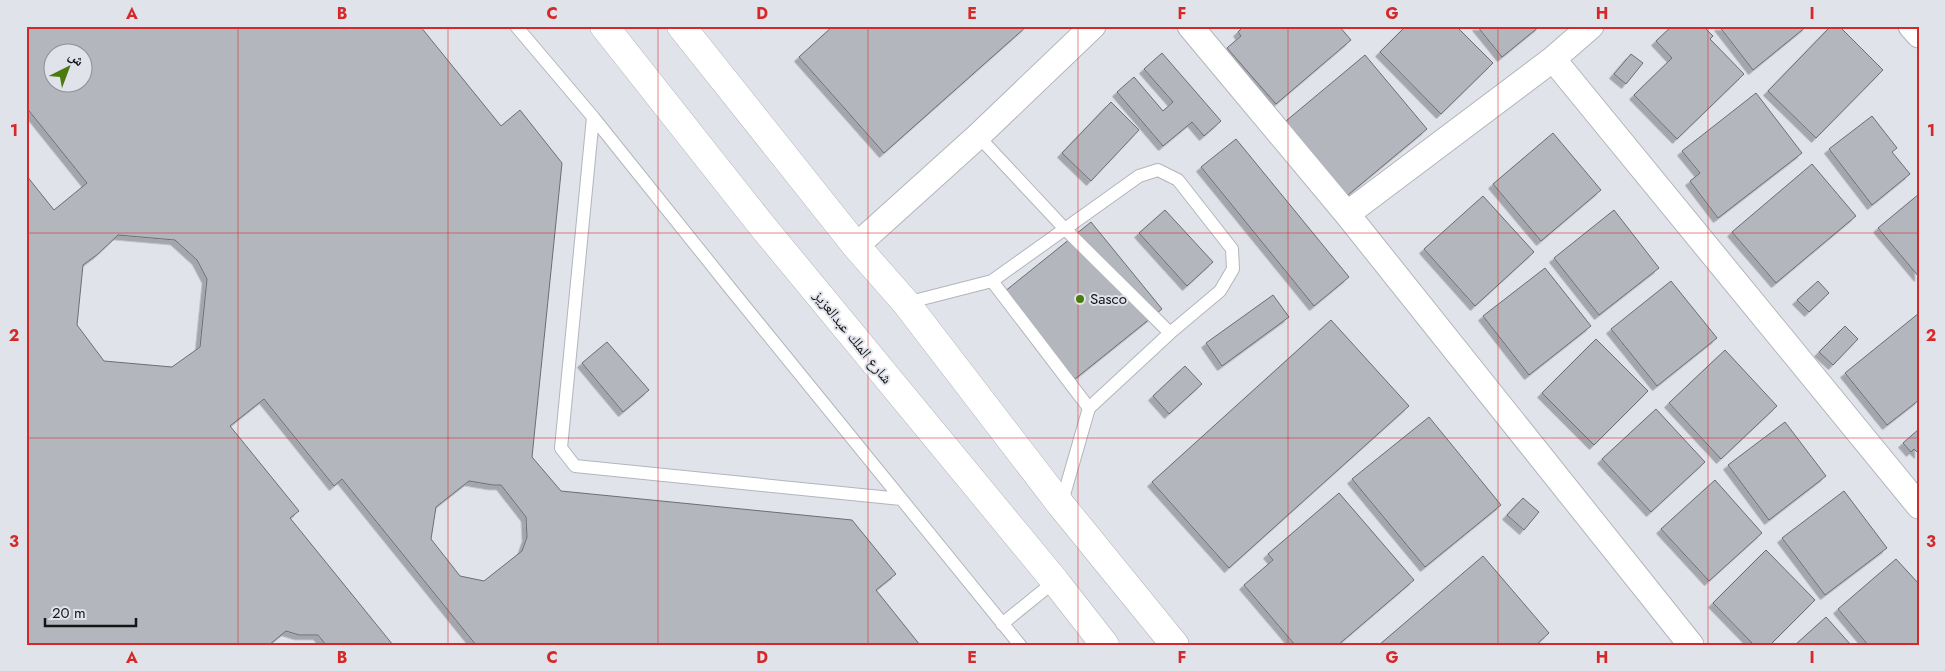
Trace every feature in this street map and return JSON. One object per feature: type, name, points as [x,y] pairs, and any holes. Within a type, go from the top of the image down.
[{"type":"street","name":"شارع الملك عبدالعزيز","points":[[604,26],[763,227],[1055,581],[1105,645]]},
{"type":"street","points":[[681,26],[856,246],[906,303],[1061,505],[1175,645]]},
{"type":"street","points":[[856,246],[978,136],[1093,26]]},
{"type":"street","points":[[1190,26],[1347,214],[1691,645]]},
{"type":"street","points":[[1347,214],[1553,59],[1591,26]]},
{"type":"street","points":[[1911,26],[1919,35]]},
{"type":"street","points":[[1553,59],[1919,506]]},
{"type":"lane","points":[[516,26],[593,117],[1020,645]]},
{"type":"lane","points":[[593,117],[561,448],[575,466],[901,499]]},
{"type":"lane","points":[[978,136],[1064,228],[1170,333]]},
{"type":"lane","points":[[906,303],[992,281],[1139,176],[1158,170],[1178,180],[1232,249],[1233,269],[1220,291],[1170,333],[1089,408],[1061,505]]},
{"type":"lane","points":[[992,281],[1089,408]]},
{"type":"lane","points":[[1002,624],[1055,581]]},
{"type":"building","points":[[26,26],[420,26],[501,126],[520,110],[562,163],[532,457],[561,491],[852,520],[896,574],[876,590],[920,645],[476,645],[342,479],[334,486],[264,399],[230,426],[299,511],[290,518],[393,645],[326,645],[318,635],[299,635],[286,631],[269,645],[26,645],[26,175],[54,210],[87,183],[26,107]],"holes":[[[118,235],[175,240],[197,260],[207,279],[200,347],[172,367],[104,361],[77,325],[83,265]],[[469,481],[501,485],[526,517],[527,537],[522,551],[484,581],[460,576],[431,539],[436,507]]]},
{"type":"building","points":[[833,26],[1027,26],[884,153],[799,57]]},
{"type":"building","points":[[1244,26],[1339,26],[1351,40],[1276,104],[1227,48],[1241,36],[1238,32]]},
{"type":"building","points":[[1406,26],[1456,26],[1493,63],[1441,114],[1380,52]]},
{"type":"building","points":[[1477,26],[1540,26],[1502,57]]},
{"type":"building","points":[[1672,26],[1703,26],[1713,36],[1710,39],[1744,74],[1677,139],[1634,95],[1672,58],[1656,41]]},
{"type":"building","points":[[1719,26],[1807,26],[1753,70]]},
{"type":"building","points":[[1831,26],[1839,26],[1883,70],[1816,138],[1768,91]]},
{"type":"building","points":[[1162,53],[1221,121],[1204,136],[1192,122],[1163,146],[1117,92],[1134,77],[1163,111],[1173,102],[1144,69]]},
{"type":"building","points":[[1631,54],[1643,63],[1626,84],[1614,74]]},
{"type":"building","points":[[1365,55],[1427,129],[1342,200],[1280,126]]},
{"type":"building","points":[[1756,93],[1802,153],[1718,218],[1690,181],[1700,173],[1682,151]]},
{"type":"building","points":[[1111,102],[1139,130],[1091,181],[1062,153]]},
{"type":"building","points":[[1872,116],[1897,148],[1892,152],[1910,174],[1872,205],[1829,149]]},
{"type":"building","points":[[1553,133],[1601,190],[1541,241],[1493,184]]},
{"type":"building","points":[[1236,139],[1349,277],[1314,306],[1201,167]]},
{"type":"building","points":[[1812,164],[1856,216],[1776,283],[1732,232]]},
{"type":"building","points":[[1919,194],[1919,277],[1878,228]]},
{"type":"building","points":[[1483,196],[1534,252],[1475,306],[1424,249]]},
{"type":"building","points":[[1165,210],[1213,262],[1187,286],[1139,233]]},
{"type":"building","points":[[1614,210],[1659,268],[1599,315],[1554,258]]},
{"type":"building","points":[[1091,222],[1162,309],[1075,379],[1004,292]]},
{"type":"building","points":[[1545,268],[1591,326],[1529,375],[1483,316]]},
{"type":"building","points":[[1671,281],[1717,338],[1657,386],[1611,329]]},
{"type":"building","points":[[1818,281],[1829,293],[1809,312],[1797,300]]},
{"type":"building","points":[[1273,295],[1289,317],[1222,366],[1206,343]]},
{"type":"building","points":[[1919,313],[1919,400],[1887,425],[1845,373]]},
{"type":"building","points":[[1331,320],[1409,406],[1229,568],[1152,482]]},
{"type":"building","points":[[1845,326],[1858,339],[1833,365],[1819,352]]},
{"type":"building","points":[[1596,339],[1648,391],[1594,445],[1542,393]]},
{"type":"building","points":[[607,342],[649,390],[623,412],[582,363]]},
{"type":"building","points":[[1725,350],[1777,406],[1721,459],[1669,403]]},
{"type":"building","points":[[1185,366],[1202,384],[1169,414],[1153,396]]},
{"type":"building","points":[[1656,409],[1705,462],[1651,512],[1602,459]]},
{"type":"building","points":[[1429,417],[1501,505],[1425,567],[1352,479]]},
{"type":"building","points":[[1785,422],[1826,476],[1769,520],[1728,465]]},
{"type":"building","points":[[1919,429],[1919,454],[1914,449],[1911,452],[1903,443]]},
{"type":"building","points":[[1715,480],[1762,533],[1709,581],[1661,529]]},
{"type":"building","points":[[1844,491],[1887,548],[1825,595],[1782,538]]},
{"type":"building","points":[[1339,493],[1414,580],[1338,645],[1295,645],[1244,585],[1273,560],[1268,554]]},
{"type":"building","points":[[1523,498],[1539,512],[1524,530],[1507,515]]},
{"type":"building","points":[[1766,550],[1815,600],[1770,645],[1754,645],[1713,603]]},
{"type":"building","points":[[1483,556],[1549,633],[1536,645],[1379,645]]},
{"type":"building","points":[[1896,559],[1919,584],[1919,645],[1868,645],[1838,609]]},
{"type":"building","points":[[1826,617],[1851,645],[1795,645]]},
{"type":"place","name":"Sasco","points":[[1080,299]]}]
